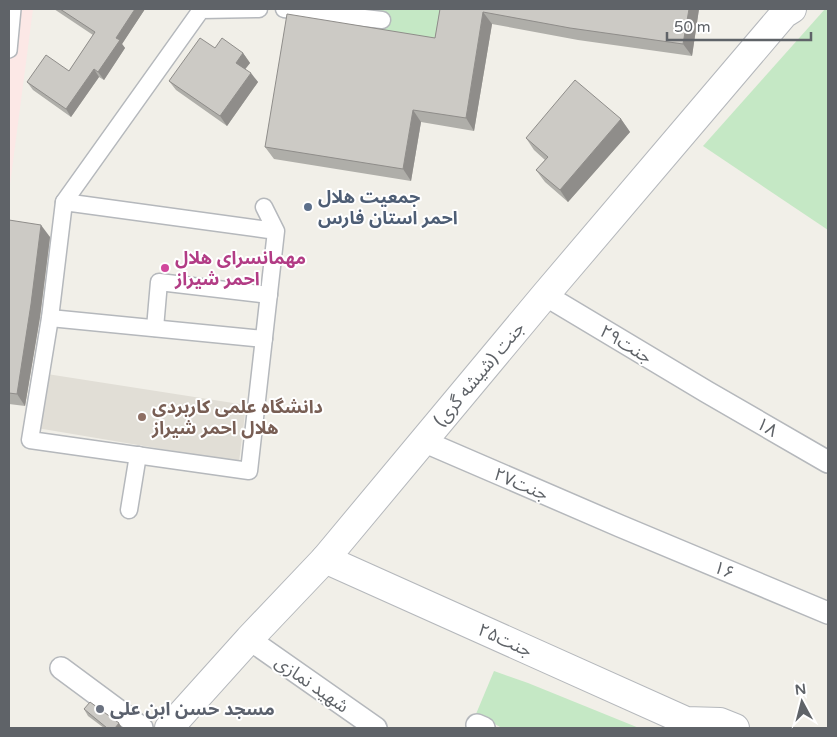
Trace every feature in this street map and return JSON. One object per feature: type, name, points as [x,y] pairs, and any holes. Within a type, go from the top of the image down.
[{"type":"street","points":[[259,9],[201,10],[64,202],[50,318],[30,440],[249,471],[276,231],[264,207]]},
{"type":"street","points":[[284,9],[382,20]]},
{"type":"street","name":"جنت (شیشه گری)","points":[[169,728],[249,639],[325,559],[787,10]]},
{"type":"street","points":[[64,202],[276,231]]},
{"type":"street","points":[[155,328],[159,282],[269,295]]},
{"type":"street","name":"جنت۲۹","points":[[546,295],[707,392]]},
{"type":"street","points":[[50,318],[264,338]]},
{"type":"street","name":"۱۸","points":[[707,392],[828,462]]},
{"type":"street","name":"جنت۲۷","points":[[423,441],[620,526]]},
{"type":"street","points":[[129,510],[138,455]]},
{"type":"street","name":"۱۶","points":[[620,526],[828,613]]},
{"type":"street","name":"جنت۲۵","points":[[325,559],[689,724]]},
{"type":"street","name":"شهید نمازی","points":[[249,639],[376,728]]},
{"type":"street","points":[[62,668],[142,728]]},
{"type":"street","points":[[689,724],[720,722],[735,728]]},
{"type":"lane","points":[[9,52],[11,51],[15,9]]},
{"type":"shaded area","points":[[9,9],[33,9],[9,192]]},
{"type":"shaded area","name":"دانشگاه علمی کاربردی هلال احمر شیراز","points":[[47,374],[246,405],[239,462],[37,428]]},
{"type":"green space","points":[[306,9],[449,9],[444,41],[305,19]]},
{"type":"green space","points":[[825,9],[828,9],[828,230],[703,146]]},
{"type":"green space","points":[[494,671],[639,728],[502,728],[476,714]]},
{"type":"building","points":[[60,9],[135,9],[116,38],[120,40],[98,72],[94,69],[66,109],[27,82],[46,55],[69,71],[95,32]]},
{"type":"building","points":[[440,9],[689,9],[683,44],[570,28],[483,12],[466,118],[413,110],[403,169],[265,147],[287,14],[435,38]]},
{"type":"building","points":[[200,38],[215,48],[222,38],[243,53],[236,63],[251,73],[220,116],[169,81]]},
{"type":"building","points":[[575,80],[621,119],[560,190],[536,170],[548,157],[526,138]]},
{"type":"building","points":[[9,220],[41,225],[17,394],[9,393]]},
{"type":"building","points":[[90,702],[119,723],[115,728],[107,728],[84,709]]},
{"type":"place","name":"جمعیت هلال احمر استان فارس","points":[[308,207]]},
{"type":"place","name":"مهمانسرای هلال احمر شیراز","points":[[165,268]]},
{"type":"place","name":"دانشگاه علمی کاربردی هلال احمر شیراز","points":[[142,417]]},
{"type":"place","name":"مسجد حسن ابن علی","points":[[100,709]]}]
